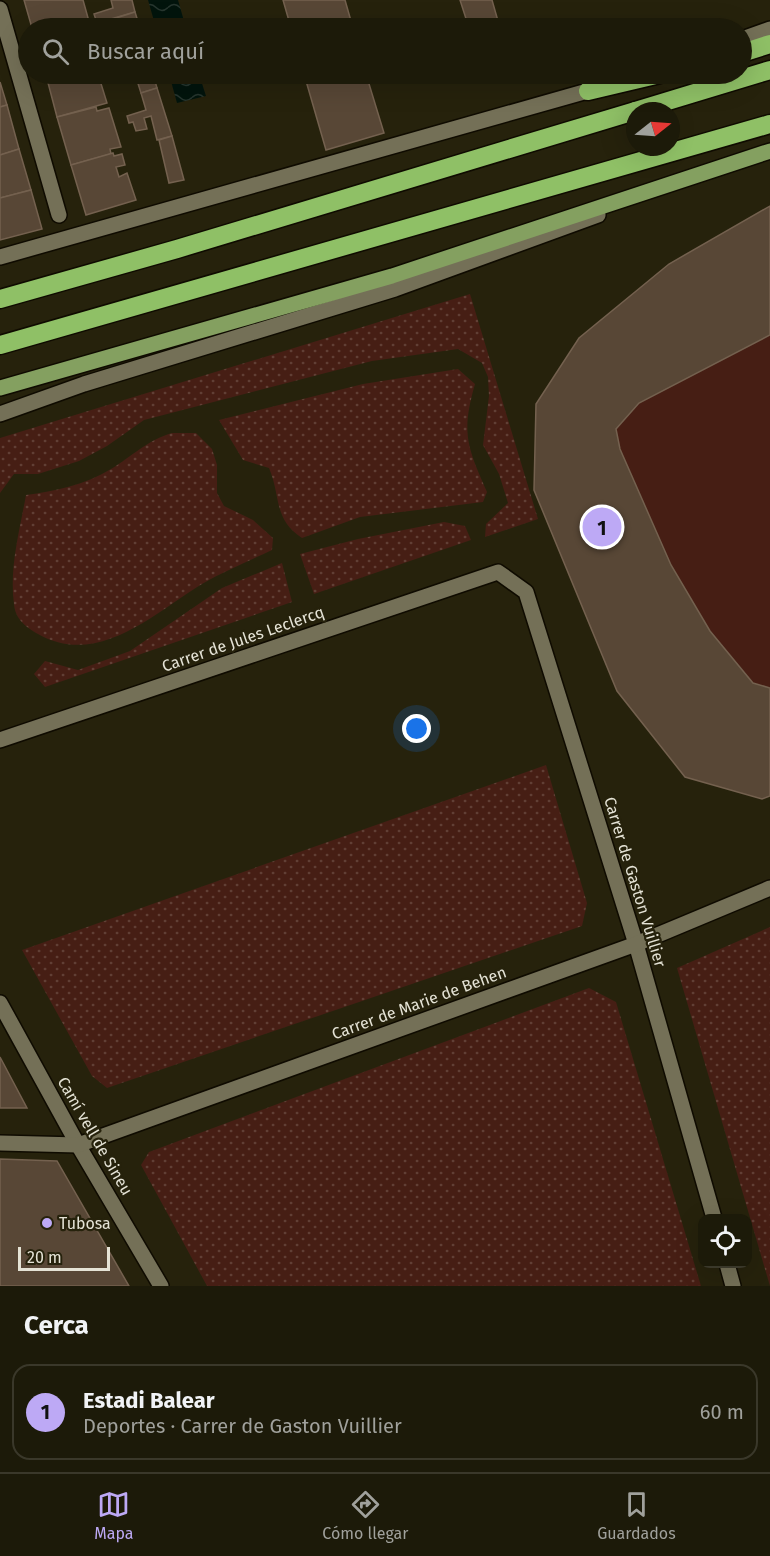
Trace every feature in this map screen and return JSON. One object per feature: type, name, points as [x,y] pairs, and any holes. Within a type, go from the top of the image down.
[{"type":"highway","points":[[752,49],[770,44]]},
{"type":"highway","points":[[752,75],[770,70]]},
{"type":"highway","points":[[588,91],[618,84]]},
{"type":"highway","points":[[665,102],[724,84]]},
{"type":"highway","points":[[0,299],[177,249],[626,114]]},
{"type":"highway","points":[[0,345],[770,124]]},
{"type":"main road","points":[[0,388],[392,276],[770,151]]},
{"type":"street","points":[[0,9],[18,72]]},
{"type":"street","points":[[752,35],[770,29]]},
{"type":"street","points":[[21,84],[59,215]]},
{"type":"street","points":[[0,257],[609,84]]},
{"type":"street","points":[[0,414],[84,384],[395,289],[604,213],[668,183]]},
{"type":"street","name":"Carrer de Jules Leclercq","points":[[0,740],[498,572]]},
{"type":"street","name":"Carrer de Gaston Vuillier","points":[[498,572],[526,591],[636,944],[713,1214]]},
{"type":"street","name":"Carrer de Marie de Behen","points":[[78,1146],[636,944],[770,888]]},
{"type":"street","name":"Camí vell de Sineu","points":[[0,1003],[78,1146],[161,1286]]},
{"type":"street","points":[[0,1143],[78,1146]]},
{"type":"street","points":[[728,1268],[733,1286]]},
{"type":"shaded area","points":[[470,294],[538,519],[485,537],[486,524],[508,503],[499,474],[483,445],[489,396],[488,377],[482,363],[458,349],[372,361],[144,420],[107,446],[79,461],[38,474],[14,474],[0,493],[0,438]]},
{"type":"shaded area","points":[[770,335],[770,688],[753,683],[710,631],[671,565],[620,449],[616,429],[639,403]]},
{"type":"shaded area","points":[[458,369],[475,384],[467,428],[471,451],[487,492],[483,502],[360,517],[302,538],[286,523],[282,515],[269,468],[243,460],[219,420],[363,384]]},
{"type":"shaded area","points":[[172,433],[196,433],[212,449],[217,465],[217,493],[224,506],[253,520],[273,538],[272,550],[210,579],[144,622],[103,641],[82,645],[60,643],[29,628],[16,614],[13,590],[16,549],[26,495],[59,489],[91,479],[111,469],[147,444]]},
{"type":"shaded area","points":[[444,522],[465,526],[471,540],[314,594],[300,554],[358,539]]},
{"type":"shaded area","points":[[282,563],[292,602],[45,687],[34,674],[45,661],[78,670],[130,651],[222,588]]},
{"type":"shaded area","points":[[546,765],[587,903],[582,926],[107,1088],[92,1076],[22,950]]},
{"type":"shaded area","points":[[770,927],[770,1286],[752,1224],[752,1214],[749,1214],[677,968]]},
{"type":"shaded area","points":[[589,988],[616,1002],[701,1286],[207,1286],[141,1165],[149,1152]]},
{"type":"water","points":[[148,0],[178,0],[183,18],[153,18]]},
{"type":"water","points":[[172,84],[202,84],[206,96],[177,103]]},
{"type":"building","points":[[24,0],[83,0],[88,18],[29,18]]},
{"type":"building","points":[[111,0],[132,0],[135,12],[114,18],[95,18],[94,14],[113,8]]},
{"type":"building","points":[[283,0],[345,0],[350,18],[288,18]]},
{"type":"building","points":[[460,0],[492,0],[497,18],[466,18]]},
{"type":"building","points":[[135,12],[137,18],[116,18]]},
{"type":"building","points":[[0,82],[7,105],[0,107]]},
{"type":"building","points":[[48,84],[101,84],[107,103],[57,117]]},
{"type":"building","points":[[138,84],[156,84],[157,88],[141,93]]},
{"type":"building","points":[[307,84],[369,84],[384,133],[326,150]]},
{"type":"building","points":[[157,88],[172,136],[157,140],[151,116],[144,118],[147,129],[136,131],[133,122],[129,123],[127,116],[146,110],[141,93]]},
{"type":"building","points":[[7,105],[19,149],[0,155],[0,107]]},
{"type":"building","points":[[96,107],[97,111],[109,108],[121,147],[110,149],[111,154],[71,165],[57,117]]},
{"type":"building","points":[[172,136],[184,180],[169,183],[159,140]]},
{"type":"building","points":[[19,149],[31,190],[0,198],[0,155]]},
{"type":"building","points":[[113,153],[114,156],[122,154],[125,165],[116,167],[119,177],[127,173],[136,200],[86,215],[71,165]]},
{"type":"building","points":[[31,190],[42,229],[0,240],[0,198]]},
{"type":"building","points":[[770,206],[770,335],[639,403],[616,429],[620,449],[671,565],[710,631],[753,683],[770,688],[770,796],[762,799],[685,777],[617,691],[534,490],[536,404],[579,338],[669,264]]},
{"type":"building","points":[[0,1057],[27,1108],[0,1108]]},
{"type":"building","name":"Tubosa","points":[[0,1159],[57,1161],[129,1286],[0,1286]]},
{"type":"place","name":"Estadi Balear","points":[[602,527]]},
{"type":"place","name":"Tubosa","points":[[47,1223]]}]
